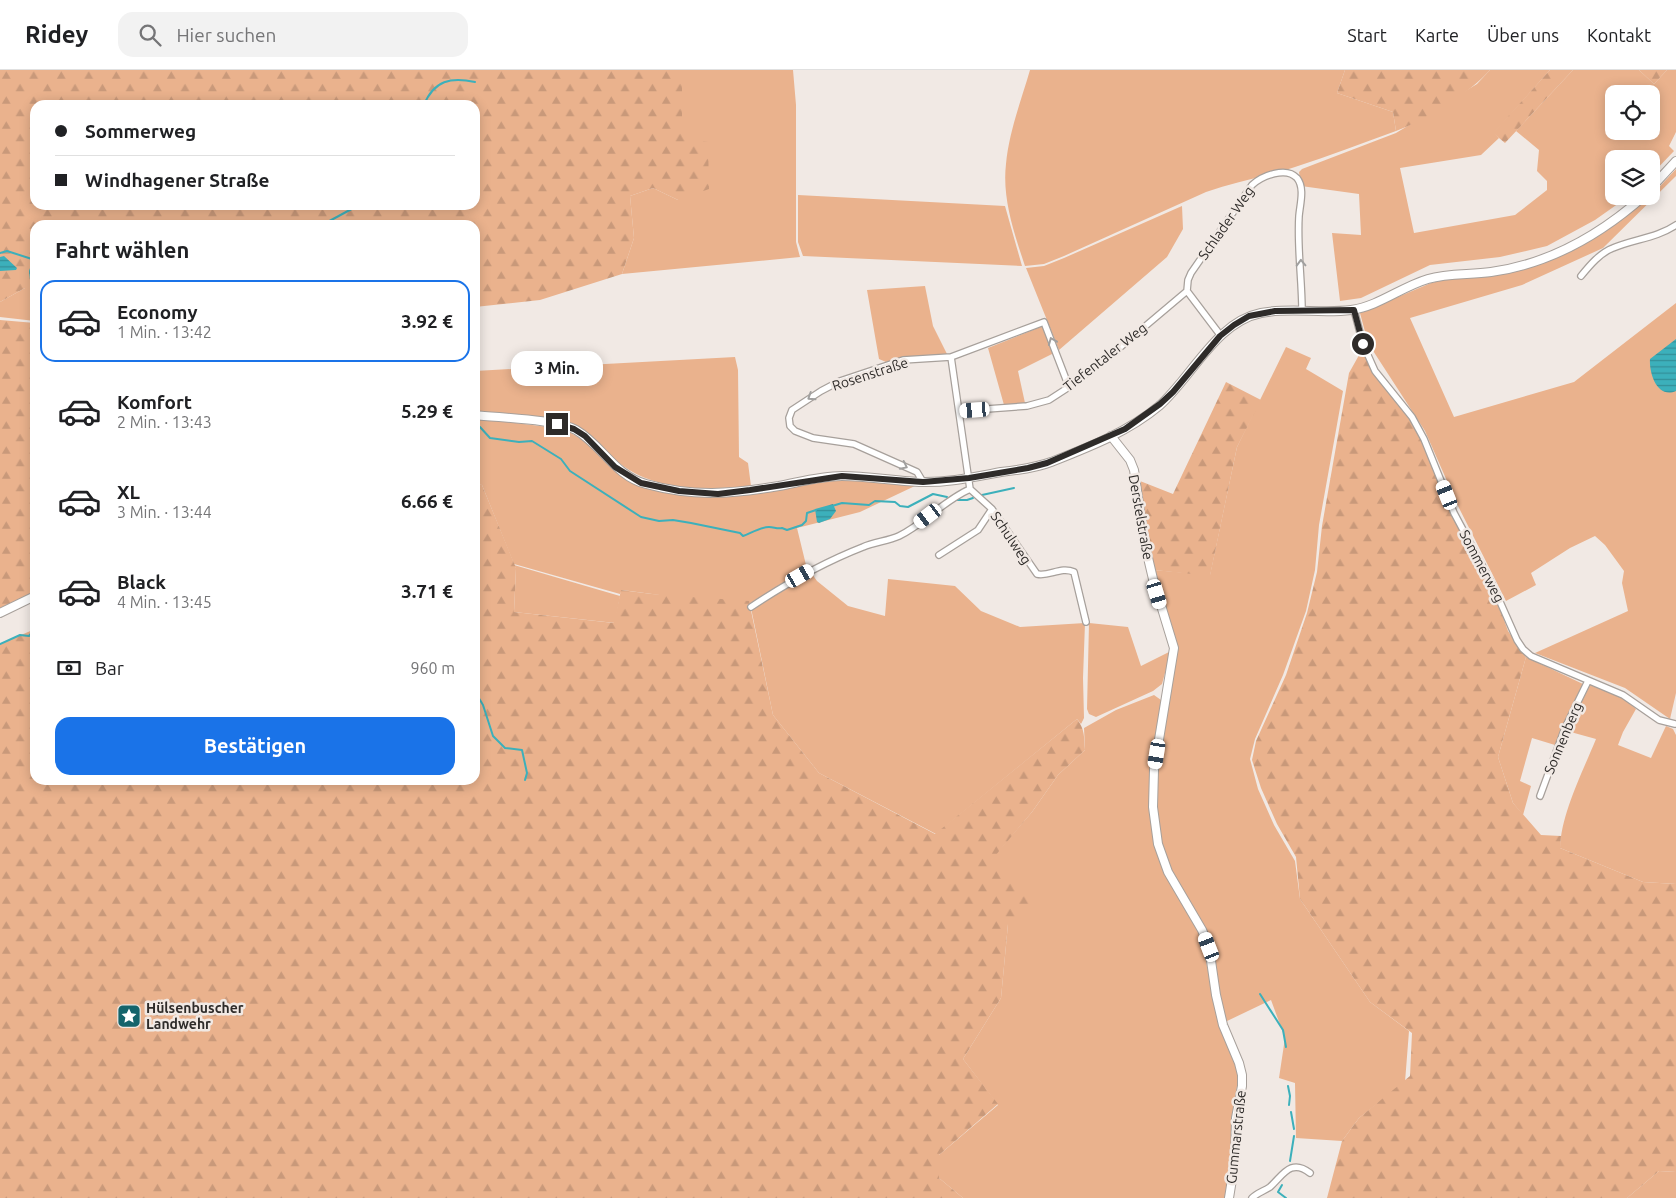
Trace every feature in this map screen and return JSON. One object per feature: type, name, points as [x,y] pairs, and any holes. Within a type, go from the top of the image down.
[{"type":"main road","points":[[1660,178],[1676,160]]},
{"type":"main road","points":[[480,416],[557,424],[574,429],[585,436],[615,467],[641,483],[679,491],[726,493],[842,476],[923,482],[969,478],[1028,468],[1047,463],[1111,436],[1137,422],[1173,392],[1220,336],[1249,316],[1275,311],[1354,310],[1378,302],[1426,279],[1493,272],[1554,254],[1598,231],[1634,205]]},
{"type":"main road","name":"Derstelstraße","points":[[1111,436],[1130,460],[1134,470],[1142,528],[1152,579],[1174,648],[1153,786],[1158,844],[1168,872],[1202,930],[1209,947],[1216,995],[1223,1025],[1242,1075]]},
{"type":"main road","points":[[0,613],[30,598]]},
{"type":"main road","name":"Gummarstraße","points":[[1229,1198],[1235,1161],[1236,1118],[1242,1086],[1242,1075]]},
{"type":"street","name":"Schlader Weg","points":[[1187,291],[1191,273],[1252,185],[1259,178],[1284,172],[1291,174],[1297,179],[1302,193],[1299,218],[1302,311]]},
{"type":"street","points":[[1581,276],[1595,259],[1612,248],[1666,232],[1676,225]]},
{"type":"street","points":[[1187,291],[1220,336]]},
{"type":"street","name":"Tiefentaler Weg","points":[[959,411],[1033,405],[1049,400],[1069,387],[1187,291]]},
{"type":"street","name":"Sommerweg","points":[[1354,310],[1363,344],[1375,371],[1412,417],[1424,440],[1454,513],[1493,586],[1515,636],[1523,649],[1531,656],[1588,681]]},
{"type":"street","name":"Rosenstraße","points":[[923,482],[917,472],[861,446],[813,438],[795,431],[790,426],[789,418],[792,410],[820,391],[840,381],[903,360],[951,357],[1044,322],[1069,387]]},
{"type":"street","points":[[751,607],[772,592],[814,568],[864,546],[900,536],[951,498],[970,489],[951,357]]},
{"type":"street","name":"Schulweg","points":[[970,489],[992,509],[1037,574],[1064,569],[1074,572],[1086,622]]},
{"type":"street","points":[[939,555],[978,530],[992,509]]},
{"type":"street","points":[[1588,681],[1623,695],[1659,720],[1674,724]]},
{"type":"street","name":"Sonnenberg","points":[[1540,796],[1565,728],[1588,681]]},
{"type":"street","points":[[1252,1198],[1268,1188],[1290,1168],[1297,1166],[1310,1173]]},
{"type":"green space","points":[[0,70],[682,70],[682,137],[708,142],[709,189],[678,200],[653,188],[630,196],[634,238],[622,274],[540,300],[480,306],[480,220],[30,220],[30,288],[25,288],[0,302]]},
{"type":"green space","points":[[682,70],[793,70],[796,105],[796,242],[800,257],[622,274],[634,238],[630,196],[653,188],[678,200],[682,137]]},
{"type":"green space","points":[[1030,70],[1345,70],[1337,93],[1393,112],[1396,131],[1295,167],[1206,192],[1064,256],[1044,264],[1025,266],[1007,203],[1005,177],[1010,140]]},
{"type":"green space","points":[[1345,70],[1490,70],[1459,97],[1420,120],[1396,131],[1393,112],[1337,93]]},
{"type":"green space","points":[[1490,70],[1550,70],[1494,133],[1499,138],[1481,155],[1400,168],[1414,233],[1515,215],[1547,190],[1547,181],[1537,171],[1539,150],[1516,131],[1573,70],[1639,70],[1654,84],[1667,70],[1676,70],[1676,132],[1669,146],[1674,151],[1660,166],[1660,150],[1605,150],[1605,205],[1616,205],[1595,220],[1547,246],[1500,257],[1430,265],[1361,298],[1340,301],[1332,233],[1361,235],[1359,194],[1301,186],[1299,172],[1302,169],[1396,133],[1477,84]]},
{"type":"green space","points":[[1550,70],[1573,70],[1505,143],[1493,133]]},
{"type":"green space","points":[[1639,70],[1667,70],[1654,84]]},
{"type":"green space","points":[[1676,169],[1676,176],[1660,192],[1660,186]]},
{"type":"green space","points":[[798,195],[1005,206],[1022,266],[803,256],[798,242]]},
{"type":"green space","points":[[1640,205],[1647,205],[1603,248],[1522,285],[1410,318],[1454,417],[1574,382],[1676,303],[1676,693],[1670,719],[1625,688],[1535,653],[1628,611],[1622,583],[1624,571],[1605,545],[1595,536],[1570,548],[1531,573],[1536,585],[1506,601],[1458,506],[1425,431],[1368,343],[1360,313],[1431,283],[1448,279],[1497,275],[1557,258],[1603,233]]},
{"type":"green space","points":[[1182,206],[1183,229],[1167,257],[1059,350],[1026,268],[1044,266]]},
{"type":"green space","points":[[925,286],[933,326],[948,356],[902,357],[886,362],[879,359],[867,290]]},
{"type":"green space","points":[[25,288],[30,288],[30,320],[0,317],[0,302]]},
{"type":"green space","points":[[0,320],[30,323],[30,594],[0,609]]},
{"type":"green space","points":[[1043,326],[1054,353],[1018,371],[1025,403],[1004,405],[988,348]]},
{"type":"green space","points":[[1286,347],[1311,358],[1306,369],[1343,391],[1319,525],[1315,570],[1306,611],[1283,675],[1255,739],[1250,759],[1258,789],[1274,825],[1295,861],[1300,899],[1370,1002],[1409,1031],[1405,1082],[1359,1118],[1342,1141],[1296,1138],[1295,1083],[1279,1078],[1285,1038],[1271,1000],[1225,1022],[1211,946],[1168,865],[1160,840],[1156,808],[1157,770],[1177,648],[1154,570],[1210,575],[1237,447]]},
{"type":"green space","points":[[1363,348],[1416,428],[1453,514],[1492,586],[1508,631],[1526,657],[1498,757],[1513,803],[1541,835],[1561,836],[1560,848],[1643,882],[1676,884],[1676,1172],[1659,1171],[1627,1198],[1327,1198],[1342,1141],[1359,1118],[1410,1076],[1412,1033],[1370,1002],[1300,899],[1296,857],[1277,824],[1261,788],[1252,760],[1256,741],[1286,675],[1307,613],[1317,572],[1322,526],[1349,373]]},
{"type":"green space","points":[[735,357],[738,370],[739,457],[748,463],[751,486],[700,488],[665,484],[633,472],[619,463],[588,434],[572,424],[551,419],[480,412],[480,371]]},
{"type":"green space","points":[[1226,382],[1261,400],[1237,447],[1210,576],[1154,570],[1146,533],[1140,481],[1173,494]]},
{"type":"green space","points":[[480,419],[564,429],[588,443],[614,469],[638,486],[680,495],[748,495],[787,487],[841,480],[917,485],[860,512],[797,528],[806,565],[809,570],[750,607],[622,590],[620,594],[514,564],[482,485],[480,485]]},
{"type":"green space","points":[[480,485],[482,485],[516,568],[514,612],[614,623],[621,590],[749,601],[773,715],[819,773],[935,834],[1077,719],[1084,734],[1085,750],[1058,775],[1032,812],[990,862],[1037,902],[1008,924],[1001,998],[963,1059],[998,1104],[939,1155],[939,1178],[963,1198],[0,1198],[0,644],[30,631],[30,785],[480,785]]},
{"type":"green space","points":[[514,565],[620,596],[615,623],[514,612],[516,568]]},
{"type":"green space","points":[[810,571],[817,581],[848,606],[885,616],[888,579],[955,586],[981,611],[1020,627],[1085,623],[1084,718],[1081,724],[1077,719],[936,834],[819,773],[773,715],[751,608]]},
{"type":"green space","points":[[1089,623],[1128,627],[1141,666],[1171,651],[1162,684],[1153,691],[1096,717],[1089,714],[1087,709]]},
{"type":"green space","points":[[1526,657],[1583,684],[1555,745],[1532,738],[1520,781],[1531,786],[1523,815],[1513,803],[1498,757]]},
{"type":"green space","points":[[1590,685],[1623,698],[1636,709],[1618,745],[1651,758],[1666,726],[1673,729],[1676,735],[1676,884],[1643,882],[1560,848],[1561,835],[1568,807],[1596,739],[1567,731]]},
{"type":"green space","points":[[1154,695],[1161,700],[1151,769],[1149,805],[1155,847],[1166,875],[1199,930],[1219,1020],[1237,1067],[1232,1161],[1226,1198],[963,1198],[939,1178],[939,1155],[998,1105],[963,1059],[1001,998],[1008,924],[989,862],[1032,812],[1058,775],[1085,750],[1084,728],[1116,710]]},
{"type":"green space","points":[[1659,1171],[1676,1172],[1676,1198],[1627,1198]]},
{"type":"water","points":[[4,256],[17,268],[16,270],[0,271],[0,257]]},
{"type":"water","points":[[1676,339],[1676,391],[1669,392],[1659,388],[1656,383],[1651,371],[1650,359]]},
{"type":"water","points":[[833,504],[836,511],[830,519],[817,522],[815,509]]},
{"type":"waterway","points":[[426,100],[433,90],[444,82],[451,80],[475,82]]},
{"type":"waterway","points":[[331,220],[350,210]]},
{"type":"waterway","points":[[0,253],[7,251],[30,258]]},
{"type":"waterway","points":[[480,427],[490,438],[519,442],[532,441],[561,459],[570,471],[641,517],[659,521],[673,520],[691,523],[740,533],[743,536],[766,527],[787,530],[802,525],[806,521],[807,513],[816,510]]},
{"type":"waterway","points":[[982,495],[1014,488]]},
{"type":"waterway","points":[[832,506],[842,503],[869,505],[875,501],[895,502],[900,506],[908,507],[933,494],[947,497]]},
{"type":"waterway","points":[[956,500],[973,498]]},
{"type":"waterway","points":[[0,644],[20,635],[30,635]]},
{"type":"waterway","points":[[480,700],[493,736],[505,748],[522,750],[527,773],[525,780]]},
{"type":"waterway","points":[[1260,994],[1283,1030],[1286,1047]]},
{"type":"waterway","points":[[1288,1086],[1289,1105]]},
{"type":"waterway","points":[[1291,1112],[1294,1129]]},
{"type":"waterway","points":[[1290,1161],[1294,1136]]},
{"type":"waterway","points":[[1282,1185],[1278,1192],[1286,1198]]},
{"type":"place","name":"Hülsenbuscher Landwehr","points":[[129,1016]]},
{"type":"route","points":[[557,424],[574,429],[585,436],[615,467],[641,483],[679,491],[718,494],[842,476],[923,482],[947,481],[1028,468],[1047,463],[1125,429],[1160,404],[1173,392],[1220,336],[1249,316],[1275,311],[1354,310],[1363,344]]}]
